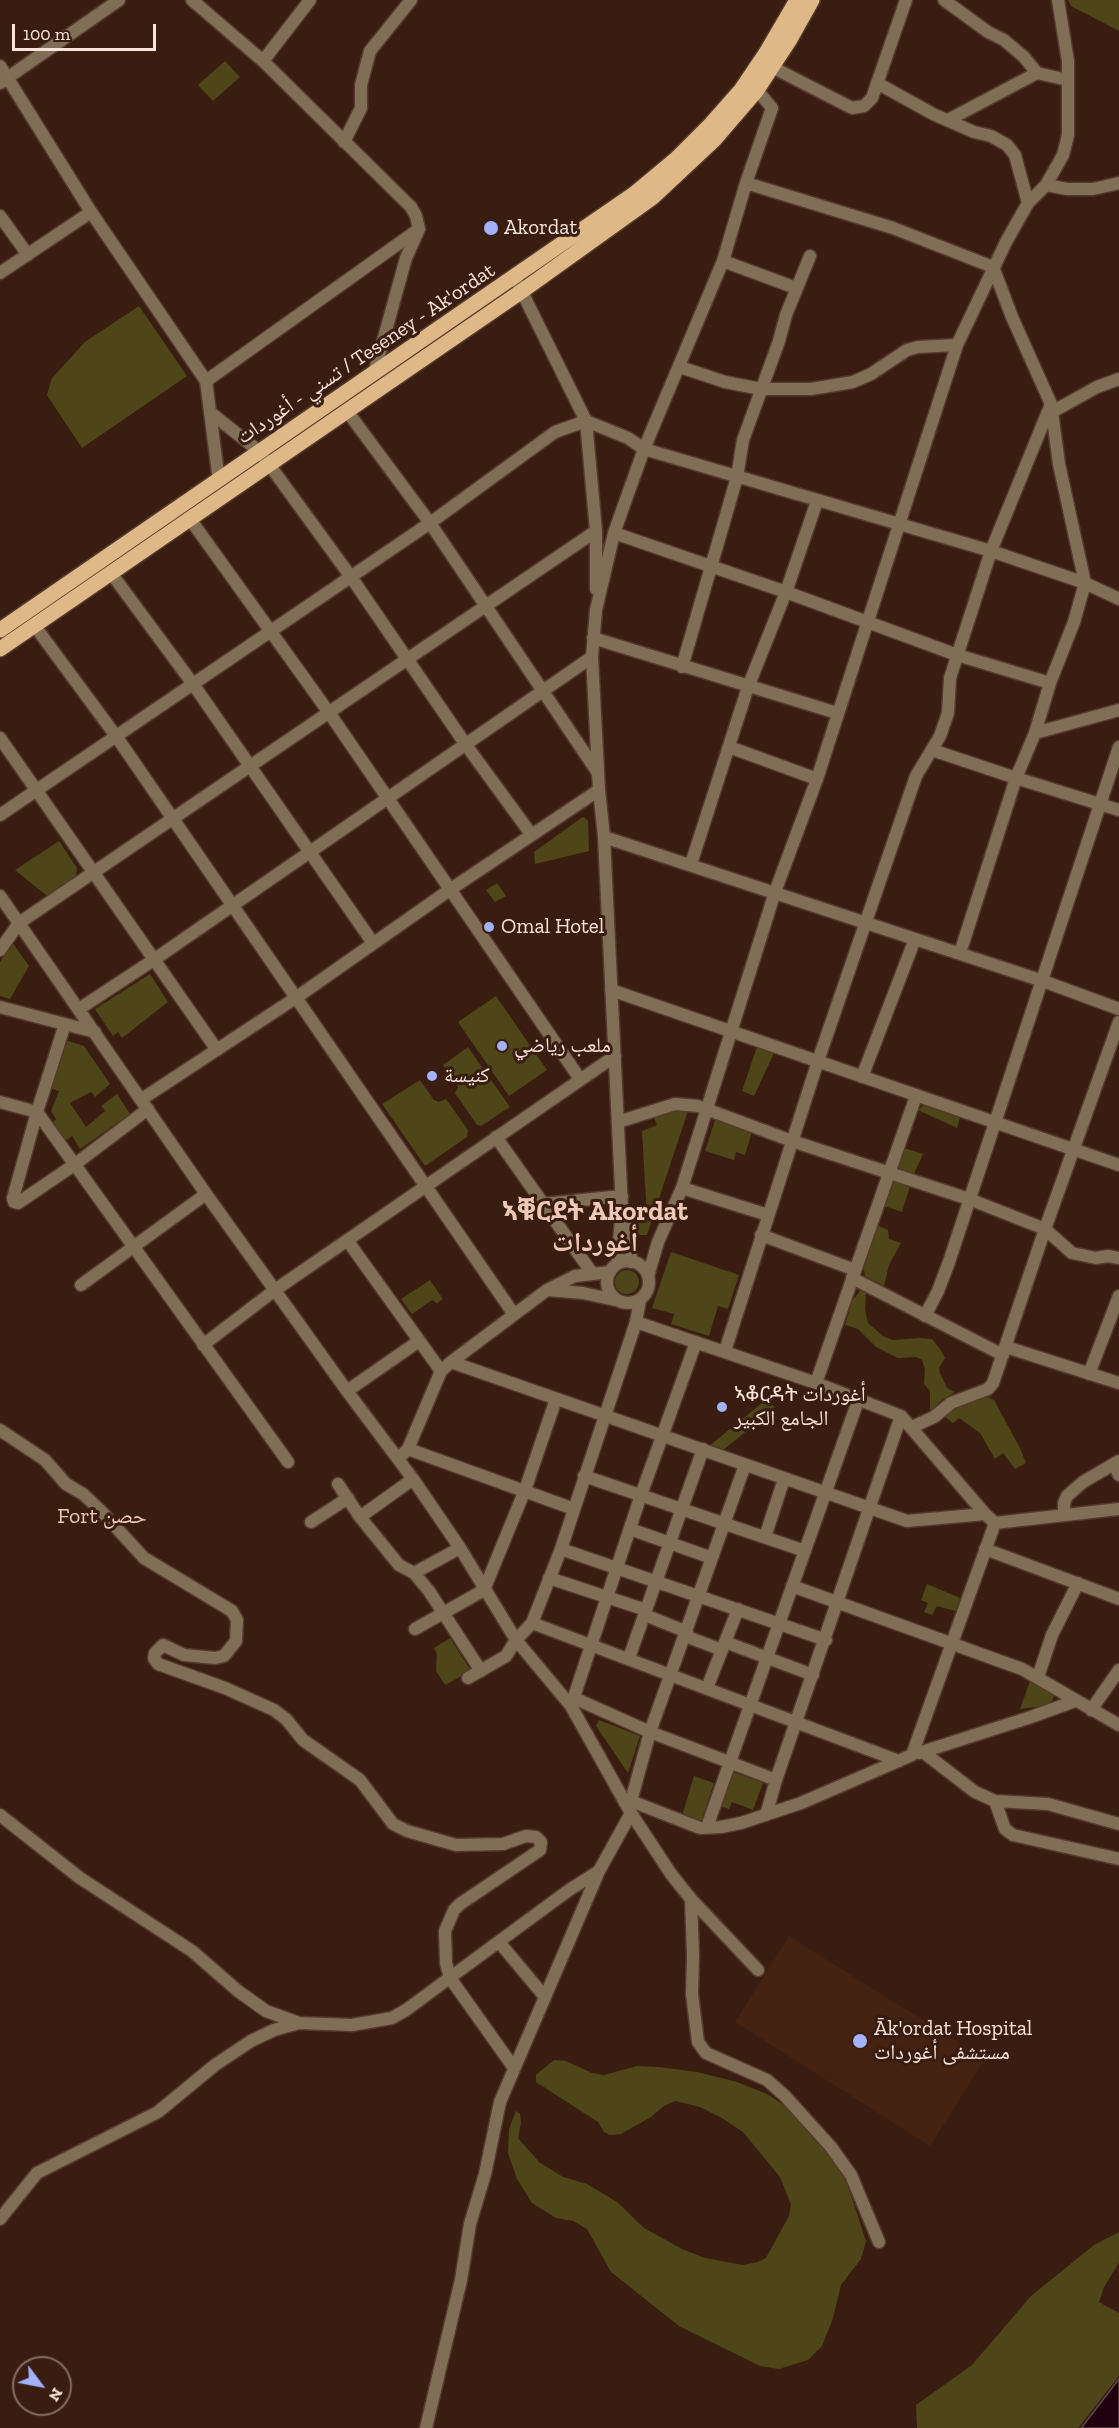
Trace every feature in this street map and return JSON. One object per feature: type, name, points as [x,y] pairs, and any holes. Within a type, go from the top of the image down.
[{"type":"main road","name":"تسني - أغوردات / Teseney - Ak'ordat","points":[[0,630],[634,194],[676,159],[741,90],[798,0]]},
{"type":"main road","points":[[0,649],[522,291],[652,198],[714,140],[757,90],[812,0]]},
{"type":"street","points":[[4,81],[119,0]]},
{"type":"street","points":[[192,0],[263,61],[411,207],[418,222],[418,229],[406,258],[375,370]]},
{"type":"street","points":[[263,61],[310,0]]},
{"type":"street","points":[[344,142],[361,108],[361,85],[370,51],[411,0]]},
{"type":"street","points":[[772,67],[852,108],[864,106],[872,98],[906,0]]},
{"type":"street","points":[[944,0],[988,32],[1004,40],[1024,57],[1037,73],[1068,80]]},
{"type":"street","points":[[468,1678],[506,1656],[516,1640],[532,1623],[561,1549],[636,1322],[640,1300],[648,1289],[648,1276],[658,1242],[682,1188],[775,892],[817,779],[957,345],[993,267],[1028,203],[1046,185],[1063,155],[1068,135],[1068,61],[1058,0]]},
{"type":"street","points":[[0,66],[4,81],[207,381],[219,481]]},
{"type":"street","points":[[948,120],[1037,73]]},
{"type":"street","points":[[877,83],[933,114],[1007,145],[1015,155],[1028,203]]},
{"type":"street","points":[[596,610],[614,533],[644,449],[723,261],[746,183],[772,108],[757,90]]},
{"type":"street","points":[[746,183],[893,228],[993,267],[1051,408],[1060,474],[1085,583],[1074,622],[1050,683],[1035,733],[1016,778],[960,953]]},
{"type":"street","points":[[1046,185],[1067,189],[1093,189],[1119,183]]},
{"type":"street","points":[[0,273],[91,212]]},
{"type":"street","points":[[0,216],[28,255]]},
{"type":"street","points":[[207,381],[418,229]]},
{"type":"street","points":[[682,666],[737,477],[743,440],[796,288],[810,256]]},
{"type":"street","points":[[723,261],[796,288]]},
{"type":"street","points":[[515,277],[586,421],[596,531],[596,610],[592,657],[599,790],[604,837],[622,1196],[613,1268],[607,1282],[609,1292],[615,1300]]},
{"type":"street","points":[[680,367],[725,382],[761,389],[811,389],[853,382],[871,374],[907,350],[918,347],[957,345]]},
{"type":"street","points":[[725,1351],[818,1061],[916,776],[940,736],[948,713],[950,678],[990,551],[1051,408],[1119,379]]},
{"type":"street","points":[[347,411],[430,523],[598,774]]},
{"type":"street","points":[[211,413],[260,452],[351,577],[466,745],[531,834]]},
{"type":"street","points":[[0,815],[430,523],[555,432],[586,421],[628,438],[644,449],[990,551],[1085,583],[1119,599]]},
{"type":"street","points":[[691,864],[748,687],[786,592],[817,501]]},
{"type":"street","points":[[190,519],[272,630],[580,1080]]},
{"type":"street","points":[[0,950],[19,923],[174,820],[596,531]]},
{"type":"street","points":[[614,533],[786,592],[957,655],[1050,683]]},
{"type":"street","points":[[111,573],[193,684],[373,943]]},
{"type":"street","points":[[34,625],[116,736],[513,1313]]},
{"type":"street","points":[[593,638],[837,713]]},
{"type":"street","points":[[79,1009],[233,906],[592,657]]},
{"type":"street","points":[[1035,733],[1119,710]]},
{"type":"street","points":[[0,738],[217,1050]]},
{"type":"street","points":[[729,747],[817,779]]},
{"type":"street","points":[[925,1316],[938,1291],[1119,747]]},
{"type":"street","points":[[932,750],[1119,810]]},
{"type":"street","points":[[65,1024],[12,1198],[14,1202],[18,1203],[74,1165],[145,1104],[217,1050],[531,834],[599,790]]},
{"type":"street","points":[[604,837],[960,953],[1119,1009]]},
{"type":"street","points":[[0,896],[206,1194],[413,1479],[460,1548],[516,1640],[573,1702],[629,1806],[666,1867],[691,1899],[758,1970]]},
{"type":"street","points":[[862,1077],[915,939]]},
{"type":"street","points":[[611,990],[1119,1165]]},
{"type":"street","points":[[0,1007],[95,1032]]},
{"type":"street","points":[[912,1427],[934,1417],[951,1403],[988,1389],[1005,1351],[1045,1229],[1119,1022]]},
{"type":"street","points":[[203,1345],[275,1290],[615,1056]]},
{"type":"street","points":[[816,1383],[916,1095]]},
{"type":"street","points":[[0,1102],[37,1112],[288,1462]]},
{"type":"street","points":[[618,1122],[675,1104],[698,1106],[792,1141],[969,1199],[1045,1229],[1072,1253],[1096,1258],[1108,1256],[1119,1258]]},
{"type":"street","points":[[496,1137],[592,1272]]},
{"type":"street","points":[[682,1188],[768,1215]]},
{"type":"street","points":[[81,1285],[206,1194]]},
{"type":"street","points":[[543,1204],[622,1196]]},
{"type":"street","points":[[622,1209],[634,1262],[645,1270],[648,1276]]},
{"type":"street","points":[[761,1235],[854,1274],[925,1316],[1005,1351],[1119,1383]]},
{"type":"street","points":[[347,1240],[441,1371]]},
{"type":"street","points":[[398,1459],[408,1449],[441,1371],[451,1362],[513,1313],[547,1290],[575,1276],[634,1262],[658,1242]]},
{"type":"street","points":[[547,1290],[583,1293],[628,1304],[640,1300]]},
{"type":"street","points":[[1089,1374],[1119,1296]]},
{"type":"street","points":[[636,1322],[859,1398],[901,1416],[995,1523],[1119,1509]]},
{"type":"street","points":[[347,1391],[419,1341]]},
{"type":"street","points":[[573,1702],[641,1495],[696,1342]]},
{"type":"street","points":[[451,1362],[907,1521],[985,1514]]},
{"type":"street","points":[[707,1827],[859,1398]]},
{"type":"street","points":[[415,1629],[484,1590],[525,1490],[556,1399]]},
{"type":"street","points":[[766,1815],[901,1416]]},
{"type":"street","points":[[0,1430],[45,1460],[66,1484],[83,1494],[101,1511],[144,1558],[232,1611],[237,1620],[236,1641],[224,1656],[190,1656],[163,1645],[155,1653],[154,1659],[158,1664],[225,1688],[274,1710],[286,1719],[303,1740],[360,1780],[393,1824],[407,1831],[456,1845],[502,1844],[526,1836],[536,1837],[541,1842],[540,1850],[460,1904],[454,1910],[444,1937],[450,1978],[514,2068]]},
{"type":"street","points":[[408,1449],[574,1509]]},
{"type":"street","points":[[629,1658],[703,1449]]},
{"type":"street","points":[[426,2428],[461,2280],[470,2224],[500,2103],[544,1997],[629,1806],[650,1732],[745,1465]]},
{"type":"street","points":[[1064,1515],[1064,1503],[1067,1496],[1083,1482],[1117,1467]]},
{"type":"street","points":[[584,1476],[805,1551]]},
{"type":"street","points":[[360,1517],[413,1479]]},
{"type":"street","points":[[765,1537],[784,1479]]},
{"type":"street","points":[[338,1484],[360,1517],[399,1565],[414,1573],[481,1671]]},
{"type":"street","points":[[310,1522],[348,1498]]},
{"type":"street","points":[[918,1754],[952,1643],[995,1523]]},
{"type":"street","points":[[630,1530],[712,1558]]},
{"type":"street","points":[[414,1573],[460,1548]]},
{"type":"street","points":[[561,1549],[826,1640]]},
{"type":"street","points":[[985,1549],[1119,1599]]},
{"type":"street","points":[[549,1578],[646,1613],[686,1634],[767,1658],[813,1675]]},
{"type":"street","points":[[1038,1677],[1052,1635],[1077,1583]]},
{"type":"street","points":[[792,1586],[984,1653],[1038,1677],[1119,1725]]},
{"type":"street","points":[[707,1688],[738,1609]]},
{"type":"street","points":[[532,1623],[899,1761]]},
{"type":"street","points":[[1091,1710],[1119,1670]]},
{"type":"street","points":[[629,1806],[700,1828],[741,1823],[801,1803],[918,1754],[1075,1701]]},
{"type":"street","points":[[573,1702],[776,1780]]},
{"type":"street","points":[[918,1754],[975,1792],[995,1801],[1048,1804],[1119,1824]]},
{"type":"street","points":[[995,1801],[1005,1829],[1013,1835],[1119,1859]]},
{"type":"street","points":[[0,1815],[80,1878],[192,1951],[238,1991],[266,2011],[299,2023]]},
{"type":"street","points":[[0,2219],[37,2173],[158,2112],[215,2065],[251,2041],[274,2030],[299,2023],[352,2025],[392,2018],[569,1890],[599,1871]]},
{"type":"street","points":[[691,1899],[692,1994],[698,2042],[706,2053],[768,2080],[785,2096],[831,2147],[851,2175],[879,2242]]},
{"type":"street","points":[[499,1942],[544,1997]]},
{"type":"shaded area","points":[[1068,0],[1119,0],[1119,31],[1071,6]]},
{"type":"shaded area","points":[[225,61],[240,77],[213,101],[198,85]]},
{"type":"shaded area","points":[[139,306],[187,376],[82,448],[47,395],[52,378],[85,342]]},
{"type":"shaded area","points":[[584,817],[588,821],[589,851],[535,864],[534,852]]},
{"type":"shaded area","points":[[59,841],[77,868],[76,876],[47,896],[15,870]]},
{"type":"shaded area","points":[[497,883],[506,896],[495,902],[486,890]]},
{"type":"shaded area","points":[[12,942],[29,966],[10,999],[0,996],[0,962]]},
{"type":"shaded area","points":[[150,974],[168,1002],[122,1038],[118,1032],[113,1036],[95,1009]]},
{"type":"shaded area","name":"ملعب رياضي","points":[[496,996],[547,1070],[509,1096],[458,1022]]},
{"type":"shaded area","points":[[65,1040],[84,1046],[110,1084],[95,1097],[91,1092],[70,1103],[86,1127],[105,1111],[101,1106],[117,1094],[130,1114],[80,1149],[72,1136],[64,1142],[51,1124],[56,1119],[51,1111],[59,1091],[49,1088]]},
{"type":"shaded area","points":[[468,1047],[510,1107],[481,1126],[477,1125],[455,1093],[458,1087],[443,1065]]},
{"type":"shaded area","points":[[757,1047],[774,1053],[754,1096],[742,1091]]},
{"type":"shaded area","points":[[420,1080],[434,1100],[439,1102],[446,1099],[468,1130],[467,1137],[425,1166],[382,1104]]},
{"type":"shaded area","points":[[924,1105],[960,1118],[957,1128],[918,1110]]},
{"type":"shaded area","points":[[674,1106],[688,1111],[647,1235],[636,1235],[635,1220],[647,1218],[642,1131],[657,1125],[653,1115]]},
{"type":"shaded area","points":[[715,1120],[752,1132],[745,1155],[736,1152],[734,1160],[705,1151]]},
{"type":"shaded area","points":[[904,1148],[923,1154],[913,1176],[896,1169]]},
{"type":"shaded area","points":[[894,1180],[910,1186],[902,1212],[884,1206]]},
{"type":"shaded area","points":[[877,1225],[888,1230],[889,1239],[901,1243],[889,1265],[884,1286],[865,1276],[863,1263]]},
{"type":"shaded area","points":[[671,1252],[739,1275],[728,1309],[718,1306],[709,1336],[671,1324],[674,1314],[652,1308]]},
{"type":"shaded area","points":[[627,1270],[632,1271],[638,1277],[638,1287],[632,1293],[627,1294],[622,1293],[616,1287],[615,1282],[616,1277],[622,1271]]},
{"type":"shaded area","points":[[430,1280],[443,1299],[437,1303],[432,1300],[412,1314],[401,1299]]},
{"type":"shaded area","points":[[860,1291],[866,1291],[865,1310],[868,1323],[883,1336],[892,1340],[932,1339],[940,1349],[945,1358],[939,1368],[940,1373],[947,1388],[955,1392],[939,1402],[930,1415],[930,1391],[924,1384],[925,1369],[922,1360],[916,1357],[898,1358],[876,1347],[858,1329],[845,1325],[852,1301]]},
{"type":"shaded area","points":[[985,1396],[994,1400],[1020,1448],[1026,1463],[1015,1469],[1003,1453],[995,1459],[980,1433],[959,1418],[953,1423],[945,1417],[954,1408]]},
{"type":"shaded area","points":[[767,1399],[775,1408],[723,1450],[709,1446]]},
{"type":"shaded area","points":[[927,1584],[960,1598],[956,1611],[937,1606],[932,1615],[924,1612],[928,1603],[921,1600]]},
{"type":"shaded area","points":[[450,1638],[471,1671],[445,1685],[436,1671],[437,1654],[434,1648]]},
{"type":"shaded area","points":[[1030,1681],[1052,1691],[1054,1696],[1051,1705],[1020,1709]]},
{"type":"shaded area","points":[[599,1720],[640,1736],[628,1773],[596,1726]]},
{"type":"shaded area","points":[[733,1772],[763,1783],[753,1810],[732,1802],[729,1809],[720,1806]]},
{"type":"shaded area","points":[[694,1776],[714,1783],[701,1822],[682,1816]]},
{"type":"shaded area","name":"Āk'ordat Hospital مستشفى أغوردات","points":[[789,1936],[985,2059],[930,2146],[735,2022]]},
{"type":"shaded area","points":[[554,2060],[566,2061],[592,2073],[604,2075],[637,2066],[697,2072],[737,2082],[767,2094],[791,2110],[838,2166],[847,2183],[866,2241],[861,2259],[841,2285],[832,2321],[822,2346],[808,2360],[779,2369],[760,2366],[679,2326],[611,2272],[587,2229],[573,2221],[556,2218],[532,2203],[517,2179],[508,2153],[509,2129],[516,2111],[520,2114],[521,2123],[518,2138],[539,2162],[563,2177],[587,2184],[617,2202],[644,2228],[682,2249],[705,2258],[743,2265],[766,2258],[789,2216],[791,2204],[780,2177],[743,2132],[722,2118],[700,2107],[675,2101],[621,2134],[610,2135],[604,2132],[598,2122],[536,2082],[536,2075]]},
{"type":"shaded area","points":[[1119,2232],[1119,2263],[1104,2287],[1099,2302],[1119,2313],[1119,2376],[1078,2428],[917,2428],[916,2405],[972,2365],[1031,2296],[1094,2245]]},
{"type":"shaded area","points":[[1119,2379],[1119,2428],[1081,2428],[1082,2427]]},
{"type":"place","name":"Akordat","points":[[491,228]]},
{"type":"place","name":"Omal Hotel","points":[[489,927]]},
{"type":"place","name":"ملعب رياضي","points":[[502,1046]]},
{"type":"place","name":"كنيسة","points":[[432,1076]]},
{"type":"place","name":"ኣቆርዳት أغوردات الجامع الكبير","points":[[722,1407]]},
{"type":"place","name":"Āk'ordat Hospital مستشفى أغوردات","points":[[860,2041]]},
{"type":"district","name":"ኣቑርደት Akordat أغوردات","points":[[595,1228]]},
{"type":"district","name":"Fort حصن","points":[[102,1517]]}]
